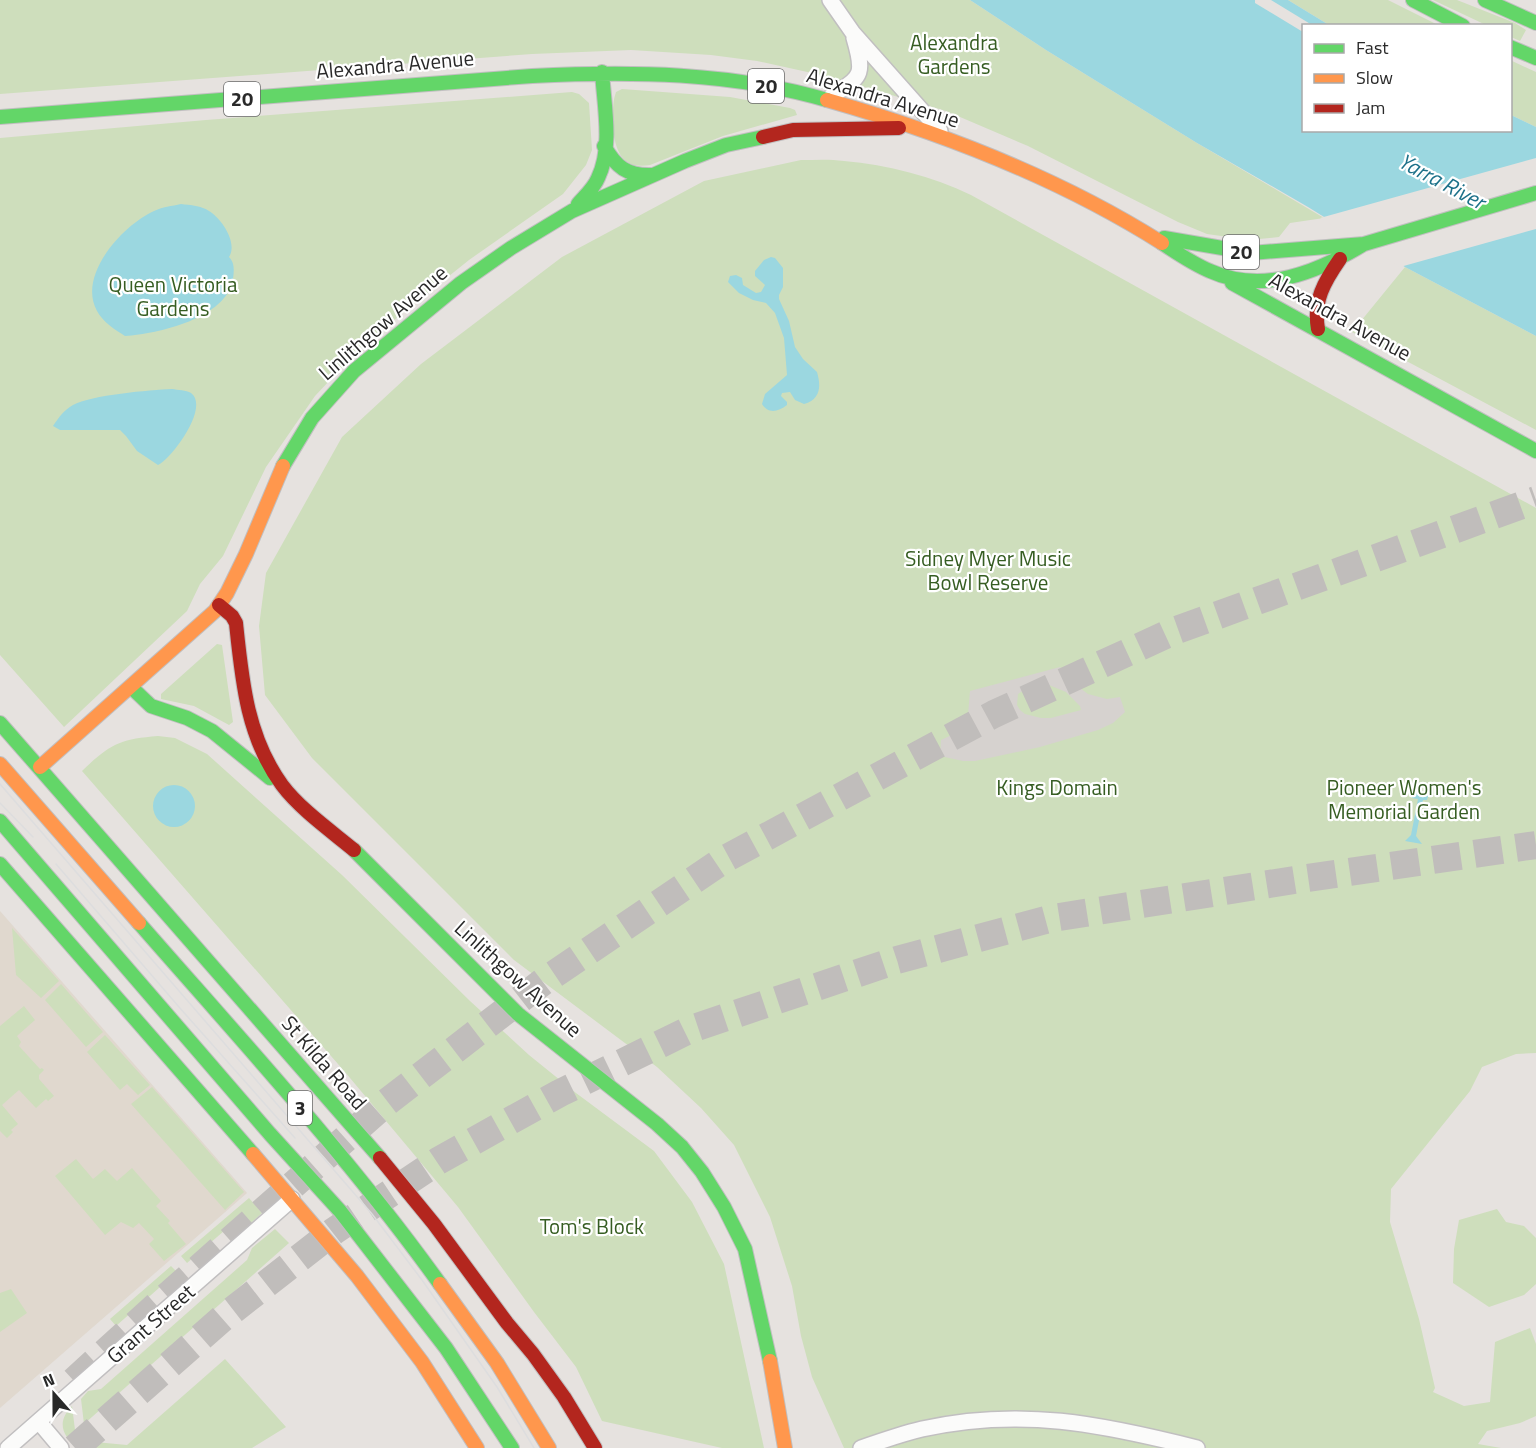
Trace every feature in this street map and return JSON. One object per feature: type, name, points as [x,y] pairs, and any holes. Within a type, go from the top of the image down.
[{"type":"main road","points":[[1413,0],[1459,24]]},
{"type":"main road","points":[[1485,0],[1536,23]]},
{"type":"main road","points":[[1512,48],[1536,58]]},
{"type":"main road","name":"Alexandra Avenue","points":[[0,117],[494,78],[602,72],[712,79],[764,86],[828,99],[946,138],[1032,174],[1150,236],[1206,271],[1248,290],[1536,451]]},
{"type":"main road","name":"Linlithgow Avenue","points":[[572,211],[595,185],[600,175],[604,146],[602,72]]},
{"type":"main road","name":"Linlithgow Avenue","points":[[9,802],[40,767],[202,624],[219,605],[238,570],[270,493],[294,446],[312,418],[340,385],[396,335],[461,284],[511,248],[572,211],[726,145],[779,132],[817,129],[916,128]]},
{"type":"main road","points":[[604,146],[612,159],[625,172],[633,175],[652,175]]},
{"type":"main road","name":"20","points":[[1150,236],[1251,253],[1364,244],[1536,194]]},
{"type":"main road","name":"20","points":[[1206,271],[1234,279],[1269,281],[1305,272],[1344,256],[1364,244]]},
{"type":"main road","points":[[1318,329],[1316,315],[1320,289],[1344,256]]},
{"type":"main road","name":"Linlithgow Avenue","points":[[219,605],[232,616],[236,623],[242,683],[248,714],[255,738],[273,773],[301,804],[357,853],[518,1014],[627,1098],[682,1147],[702,1172],[724,1207],[745,1249],[777,1392],[785,1448]]},
{"type":"main road","points":[[131,687],[151,706],[168,714],[187,718],[212,730],[301,804]]},
{"type":"main road","name":"St Kilda Road","points":[[0,723],[400,1181],[533,1354],[564,1397],[595,1448]]},
{"type":"main road","points":[[0,764],[9,802],[242,1101],[340,1211],[379,1259],[446,1348],[510,1447]]},
{"type":"main road","name":"3","points":[[9,802],[334,1146],[423,1258],[497,1363],[549,1448]]},
{"type":"main road","points":[[0,864],[357,1276],[422,1362],[477,1448]]},
{"type":"main road","points":[[227,1125],[242,1101]]},
{"type":"main road","name":"Linlithgow Avenue","points":[[777,1392],[798,1448]]},
{"type":"main road","points":[[539,1429],[559,1448]]},
{"type":"street","points":[[830,0],[853,33],[946,138]]},
{"type":"street","points":[[828,99],[851,82],[860,72],[861,61],[853,33]]},
{"type":"street","name":"Grant Street","points":[[8,1448],[292,1199]]},
{"type":"street","points":[[861,1448],[902,1434],[933,1427],[983,1420],[1054,1419],[1119,1429],[1197,1448]]},
{"type":"street","points":[[39,1422],[61,1448]]},
{"type":"street","points":[[876,1448],[902,1434]]},
{"type":"shaded area","points":[[1060,667],[1072,682],[1088,694],[1107,699],[1120,697],[1125,712],[1113,723],[1098,730],[1040,747],[975,761],[940,756],[941,740],[956,733],[968,715],[970,691]],"holes":[[[1039,685],[1049,685],[1066,692],[1081,710],[1051,718],[1025,714],[1020,710],[1017,705],[1018,694]]]},
{"type":"shaded area","points":[[0,911],[247,1193],[0,1408]]},
{"type":"green space","name":"Alexandra Gardens","points":[[0,0],[970,0],[1197,143],[1324,218],[1290,223],[1279,237],[1249,240],[1207,234],[1178,222],[1028,146],[946,111],[830,77],[757,61],[711,55],[631,50],[532,54],[0,94]]},
{"type":"green space","points":[[1288,0],[1388,0],[1436,24],[1327,24]]},
{"type":"green space","points":[[1433,0],[1457,0],[1515,23],[1526,30],[1520,41],[1512,37],[1512,24],[1484,24]]},
{"type":"green space","points":[[1512,61],[1536,72],[1536,127],[1512,115]]},
{"type":"green space","points":[[622,89],[730,97],[790,108],[795,110],[797,115],[723,136],[650,165],[639,166],[630,164],[624,159],[616,145],[613,104],[616,92]]},
{"type":"green space","name":"Queen Victoria Gardens","points":[[572,92],[579,94],[589,103],[592,150],[586,165],[563,194],[469,260],[363,345],[315,396],[266,467],[223,556],[200,584],[187,611],[64,727],[0,655],[0,138]]},
{"type":"green space","name":"Kings Domain","points":[[801,160],[839,160],[893,169],[941,182],[971,195],[1536,508],[1536,1053],[1516,1054],[1482,1067],[1470,1091],[1391,1189],[1390,1222],[1419,1319],[1435,1388],[1433,1392],[1464,1406],[1490,1402],[1495,1342],[1530,1328],[1536,1344],[1536,1416],[1520,1423],[1487,1431],[1478,1444],[1501,1448],[844,1448],[812,1377],[801,1336],[792,1286],[770,1217],[734,1145],[701,1108],[657,1067],[514,960],[312,758],[265,695],[259,626],[266,573],[342,437],[421,364],[562,257],[704,181]]},
{"type":"green space","points":[[1405,267],[1536,336],[1536,430],[1352,332]]},
{"type":"green space","points":[[217,644],[222,645],[233,722],[229,725],[194,706],[161,699],[161,694]]},
{"type":"green space","name":"Tom's Block","points":[[158,736],[175,738],[207,754],[342,875],[470,1001],[529,1055],[654,1151],[692,1202],[724,1264],[764,1448],[722,1448],[602,1421],[576,1367],[458,1207],[345,1072],[82,771],[116,744]]},
{"type":"green space","points":[[12,928],[59,981],[41,998],[16,975]]},
{"type":"green space","points":[[61,984],[103,1032],[86,1047],[45,1000]]},
{"type":"green space","points":[[24,1006],[35,1020],[17,1036],[21,1042],[19,1046],[40,1069],[44,1070],[39,1075],[39,1079],[54,1096],[48,1101],[46,1099],[36,1108],[19,1090],[2,1105],[18,1124],[7,1138],[0,1131],[0,1026]]},
{"type":"green space","points":[[105,1035],[150,1085],[138,1095],[127,1084],[120,1090],[87,1052]]},
{"type":"green space","points":[[152,1087],[244,1192],[225,1210],[131,1104]]},
{"type":"green space","points":[[76,1159],[93,1179],[105,1169],[117,1181],[132,1168],[161,1201],[156,1206],[186,1244],[164,1261],[149,1244],[154,1239],[139,1223],[133,1228],[121,1222],[105,1235],[55,1176]]},
{"type":"green space","points":[[249,1198],[262,1213],[240,1233],[232,1224],[187,1263],[181,1256]]},
{"type":"green space","points":[[1497,1209],[1506,1222],[1524,1226],[1536,1238],[1536,1284],[1524,1295],[1489,1307],[1453,1283],[1454,1249],[1459,1220]]},
{"type":"green space","points":[[275,1229],[289,1243],[84,1424],[81,1399],[88,1391],[101,1389],[247,1260],[252,1248]]},
{"type":"green space","points":[[171,1266],[177,1272],[116,1326],[110,1319]]},
{"type":"green space","points":[[11,1289],[27,1313],[0,1332],[0,1293]]},
{"type":"green space","points":[[225,1359],[286,1427],[252,1448],[95,1448],[95,1442],[127,1445]]},
{"type":"green space","points":[[72,1406],[75,1430],[67,1437],[63,1429],[63,1421]]},
{"type":"water","name":"Yarra River","points":[[970,0],[1288,0],[1327,24],[1302,24],[1302,132],[1512,132],[1512,115],[1536,127],[1536,336],[1405,267],[1046,50]]},
{"type":"water","points":[[181,204],[209,211],[227,232],[231,245],[229,257],[234,270],[228,293],[205,314],[189,321],[155,332],[125,336],[106,322],[97,311],[92,297],[93,282],[98,267],[106,253],[129,227],[157,210]]},
{"type":"water","points":[[775,258],[783,268],[783,287],[779,299],[789,321],[795,347],[803,359],[817,372],[819,382],[817,395],[810,402],[804,404],[795,400],[790,392],[782,393],[781,396],[787,405],[773,411],[762,404],[765,394],[787,375],[784,338],[775,313],[766,303],[739,293],[728,282],[730,276],[736,275],[742,278],[743,285],[756,293],[761,292],[765,285],[755,276],[755,271],[764,260]]},
{"type":"water","points":[[172,389],[191,393],[196,400],[196,409],[193,420],[180,443],[158,465],[137,451],[120,430],[60,430],[53,426],[67,409],[82,401]]},
{"type":"water","points":[[174,785],[189,791],[195,806],[189,821],[174,827],[159,821],[153,806],[159,791]]},
{"type":"water","points":[[1414,791],[1429,793],[1427,800],[1423,800],[1416,836],[1422,844],[1405,841],[1411,835],[1418,799],[1412,798]]},
{"type":"pier","points":[[1255,0],[1271,0],[1310,24],[1302,24],[1302,31],[1255,3]]},
{"type":"pier","points":[[1536,158],[1536,229],[1400,267],[1320,218]]},
{"type":"tunnel","points":[[74,1381],[387,1102],[544,981],[725,859],[994,714],[1174,631],[1536,500]]},
{"type":"tunnel","points":[[75,1448],[224,1317],[334,1231],[438,1161],[560,1093],[691,1029],[897,960],[1053,918],[1536,845]]},
{"type":"tram line","points":[[0,784],[372,1214],[422,1280],[497,1387],[534,1448]]},
{"type":"tram line","points":[[0,803],[33,837]]},
{"type":"tram line","points":[[56,864],[295,1138]]},
{"type":"traffic: fast","points":[[1413,0],[1459,24]]},
{"type":"traffic: fast","points":[[1485,0],[1536,23]]},
{"type":"traffic: fast","points":[[1512,48],[1536,58]]},
{"type":"traffic: fast","points":[[578,204],[596,182],[603,166],[606,126],[602,72]]},
{"type":"traffic: fast","points":[[0,117],[569,74],[643,74],[717,79],[791,91],[827,100]]},
{"type":"traffic: fast","points":[[283,466],[312,418],[354,371],[461,283],[511,248],[572,211],[685,161],[726,145],[763,137]]},
{"type":"traffic: fast","points":[[604,146],[613,160],[623,169],[636,174],[652,175]]},
{"type":"traffic: fast","points":[[1164,238],[1251,253],[1364,244],[1536,193]]},
{"type":"traffic: fast","points":[[1162,243],[1210,271],[1230,278],[1250,281],[1290,277],[1309,271],[1364,244]]},
{"type":"traffic: fast","points":[[1232,283],[1536,451]]},
{"type":"traffic: fast","points":[[131,687],[151,706],[187,718],[212,731],[270,778]]},
{"type":"traffic: fast","points":[[0,723],[380,1158]]},
{"type":"traffic: fast","points":[[0,821],[270,1134],[340,1211],[446,1348],[512,1448]]},
{"type":"traffic: fast","points":[[354,850],[518,1014],[657,1124],[682,1147],[702,1172],[724,1207],[745,1249],[770,1361]]},
{"type":"traffic: fast","points":[[0,864],[253,1154]]},
{"type":"traffic: fast","points":[[139,923],[332,1145],[440,1284]]},
{"type":"traffic: slow","points":[[827,100],[914,127],[999,160],[1083,198],[1162,243]]},
{"type":"traffic: slow","points":[[40,767],[215,611],[227,593],[246,554],[283,466]]},
{"type":"traffic: slow","points":[[0,764],[139,923]]},
{"type":"traffic: slow","points":[[253,1154],[357,1276],[422,1362],[477,1448]]},
{"type":"traffic: slow","points":[[440,1284],[497,1363],[549,1448]]},
{"type":"traffic: slow","points":[[770,1361],[785,1448]]},
{"type":"traffic: jam","points":[[763,137],[793,130],[899,128]]},
{"type":"traffic: jam","points":[[1318,329],[1317,309],[1321,292],[1340,259]]},
{"type":"traffic: jam","points":[[219,605],[232,616],[236,623],[248,708],[270,767],[298,803],[354,850]]},
{"type":"traffic: jam","points":[[380,1158],[434,1224],[507,1323],[533,1354],[564,1397],[595,1448]]},
{"type":"park label","name":"Sidney Myer Music Bowl Reserve","points":[[988,571]]},
{"type":"park label","name":"Pioneer Women's Memorial Garden","points":[[1404,800]]}]
